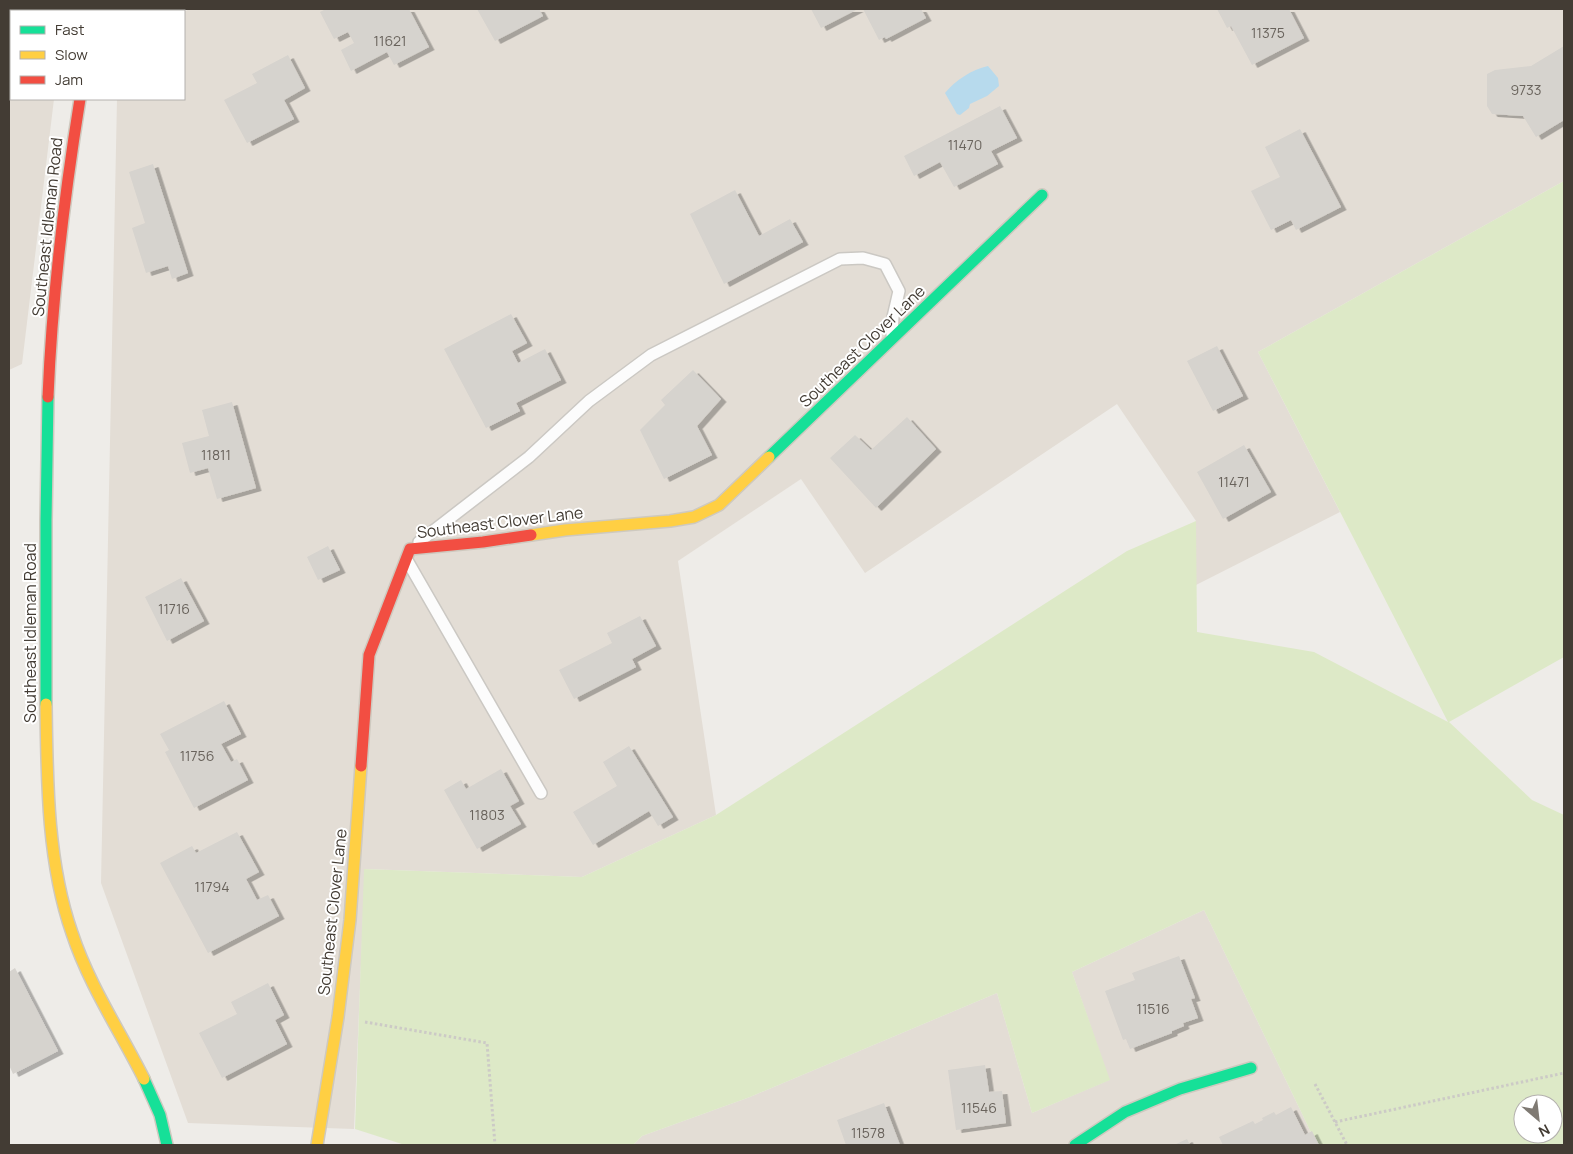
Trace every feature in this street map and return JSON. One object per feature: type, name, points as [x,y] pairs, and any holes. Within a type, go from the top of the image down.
[{"type":"street","name":"Southeast Idleman Road","points":[[80,100],[67,176],[50,356],[45,596],[50,804],[55,860],[63,902],[75,943],[107,1010],[145,1078],[161,1121],[166,1145]]},
{"type":"street","name":"Southeast Clover Lane","points":[[317,1145],[338,1017],[350,920],[369,655],[408,554],[565,530],[670,521],[694,517],[719,504],[1042,195]]},
{"type":"street","points":[[1075,1145],[1125,1112],[1180,1089],[1251,1068]]},
{"type":"lane","points":[[541,793],[408,554],[529,457],[589,401],[651,355],[840,259],[863,258],[885,264],[899,291],[893,317],[892,339]]},
{"type":"path","points":[[356,1020],[487,1043],[495,1145]]},
{"type":"path","points":[[1335,1122],[1564,1073]]},
{"type":"path","points":[[1315,1084],[1347,1145]]},
{"type":"shaded area","points":[[9,9],[86,9],[10,10],[10,100],[54,100],[22,364],[9,370]]},
{"type":"shaded area","points":[[189,9],[1564,9],[1564,181],[1258,352],[1340,512],[1196,585],[1196,521],[1117,404],[865,573],[801,479],[678,561],[716,815],[582,877],[365,869],[354,1129],[188,1123],[101,883],[117,100],[185,100],[185,11]]},
{"type":"shaded area","points":[[1204,910],[1317,1145],[633,1145],[642,1136],[750,1097],[997,993],[1032,1113],[1109,1080],[1072,972]]},
{"type":"green space","points":[[1564,181],[1564,657],[1449,722],[1532,800],[1564,815],[1564,1145],[1317,1145],[1204,910],[1072,972],[1110,1080],[1032,1113],[997,993],[750,1097],[642,1136],[633,1145],[405,1145],[355,1129],[364,869],[582,877],[716,815],[1127,551],[1196,521],[1197,632],[1314,652],[1448,722],[1258,352]]},
{"type":"water","points":[[988,66],[998,78],[999,86],[987,96],[970,104],[969,108],[960,115],[957,114],[945,93],[964,76]]},
{"type":"building","points":[[326,9],[409,9],[429,47],[394,65],[387,52],[351,71],[341,50],[354,43],[348,32],[334,39],[320,12]]},
{"type":"building","points":[[477,9],[539,9],[543,16],[495,41]]},
{"type":"building","points":[[811,9],[858,9],[821,28]]},
{"type":"building","points":[[863,9],[921,9],[926,18],[886,39],[885,37],[879,40]]},
{"type":"building","points":[[1217,9],[1289,9],[1304,38],[1252,65],[1231,26],[1227,28]]},
{"type":"building","points":[[1564,46],[1564,120],[1536,137],[1523,116],[1492,114],[1487,106],[1487,74],[1495,70],[1531,66]]},
{"type":"building","points":[[288,55],[305,88],[284,100],[294,119],[247,143],[224,100],[257,83],[252,74]]},
{"type":"building","points":[[1000,106],[1017,138],[991,151],[998,164],[954,187],[940,162],[914,176],[904,156]]},
{"type":"building","points":[[1300,129],[1341,207],[1296,230],[1291,220],[1271,230],[1251,191],[1280,177],[1265,147]]},
{"type":"building","points":[[153,164],[188,273],[172,279],[168,266],[146,273],[132,228],[145,223],[129,172]]},
{"type":"building","points":[[735,190],[759,236],[790,219],[803,242],[724,284],[690,214]]},
{"type":"building","points":[[511,314],[527,343],[512,351],[518,363],[545,349],[561,380],[516,403],[520,411],[486,428],[444,349]]},
{"type":"building","points":[[1217,346],[1243,396],[1213,411],[1187,361]]},
{"type":"building","points":[[693,370],[721,399],[697,426],[712,455],[664,479],[640,430],[665,405],[661,400]]},
{"type":"building","points":[[232,402],[256,488],[217,499],[208,468],[190,473],[182,443],[209,436],[202,410]]},
{"type":"building","points":[[907,417],[936,449],[876,508],[830,458],[855,435],[871,450]]},
{"type":"building","points":[[1244,445],[1271,492],[1223,519],[1197,472]]},
{"type":"building","points":[[328,546],[340,570],[318,580],[307,557]]},
{"type":"building","points":[[181,578],[204,621],[167,641],[145,597]]},
{"type":"building","points":[[640,616],[656,646],[632,659],[636,667],[574,699],[559,670],[612,643],[607,633]]},
{"type":"building","points":[[224,701],[241,734],[221,744],[231,762],[237,759],[248,780],[194,808],[165,752],[169,750],[160,734]]},
{"type":"building","points":[[629,746],[673,817],[658,826],[649,811],[593,845],[573,812],[617,786],[603,762]]},
{"type":"building","points":[[501,769],[519,801],[510,806],[521,824],[477,849],[444,790],[461,780],[466,789]]},
{"type":"building","points":[[237,832],[259,872],[246,879],[257,900],[268,895],[279,916],[208,953],[160,863],[192,846],[196,853]]},
{"type":"building","points":[[1179,956],[1195,998],[1191,999],[1198,1018],[1183,1023],[1184,1026],[1172,1031],[1172,1033],[1130,1049],[1126,1039],[1123,1040],[1105,991],[1135,980],[1132,973]]},
{"type":"building","points":[[15,968],[58,1051],[13,1074],[9,1065],[9,972]]},
{"type":"building","points":[[268,983],[284,1015],[275,1020],[287,1044],[222,1078],[199,1033],[237,1014],[231,1002]]},
{"type":"building","points":[[985,1065],[989,1092],[1002,1091],[1006,1123],[956,1130],[948,1070]]},
{"type":"building","points":[[884,1103],[900,1145],[846,1145],[837,1120]]},
{"type":"building","points":[[1291,1107],[1305,1135],[1312,1131],[1319,1145],[1223,1145],[1219,1137],[1253,1121],[1255,1124],[1274,1112],[1276,1115]]},
{"type":"building","points":[[1187,1139],[1190,1145],[1174,1145]]},
{"type":"traffic: fast","points":[[769,457],[1042,195]]},
{"type":"traffic: fast","points":[[46,704],[48,397]]},
{"type":"traffic: fast","points":[[1075,1145],[1125,1112],[1180,1089],[1251,1068]]},
{"type":"traffic: fast","points":[[144,1079],[160,1115],[167,1145]]},
{"type":"traffic: slow","points":[[531,535],[694,517],[719,505],[769,457]]},
{"type":"traffic: slow","points":[[46,704],[50,820],[53,849],[64,906],[87,971],[144,1079]]},
{"type":"traffic: slow","points":[[317,1145],[338,1017],[350,920],[361,766]]},
{"type":"traffic: jam","points":[[48,397],[52,322],[69,173],[80,100]]},
{"type":"traffic: jam","points":[[361,766],[369,655],[410,549],[531,535]]}]
